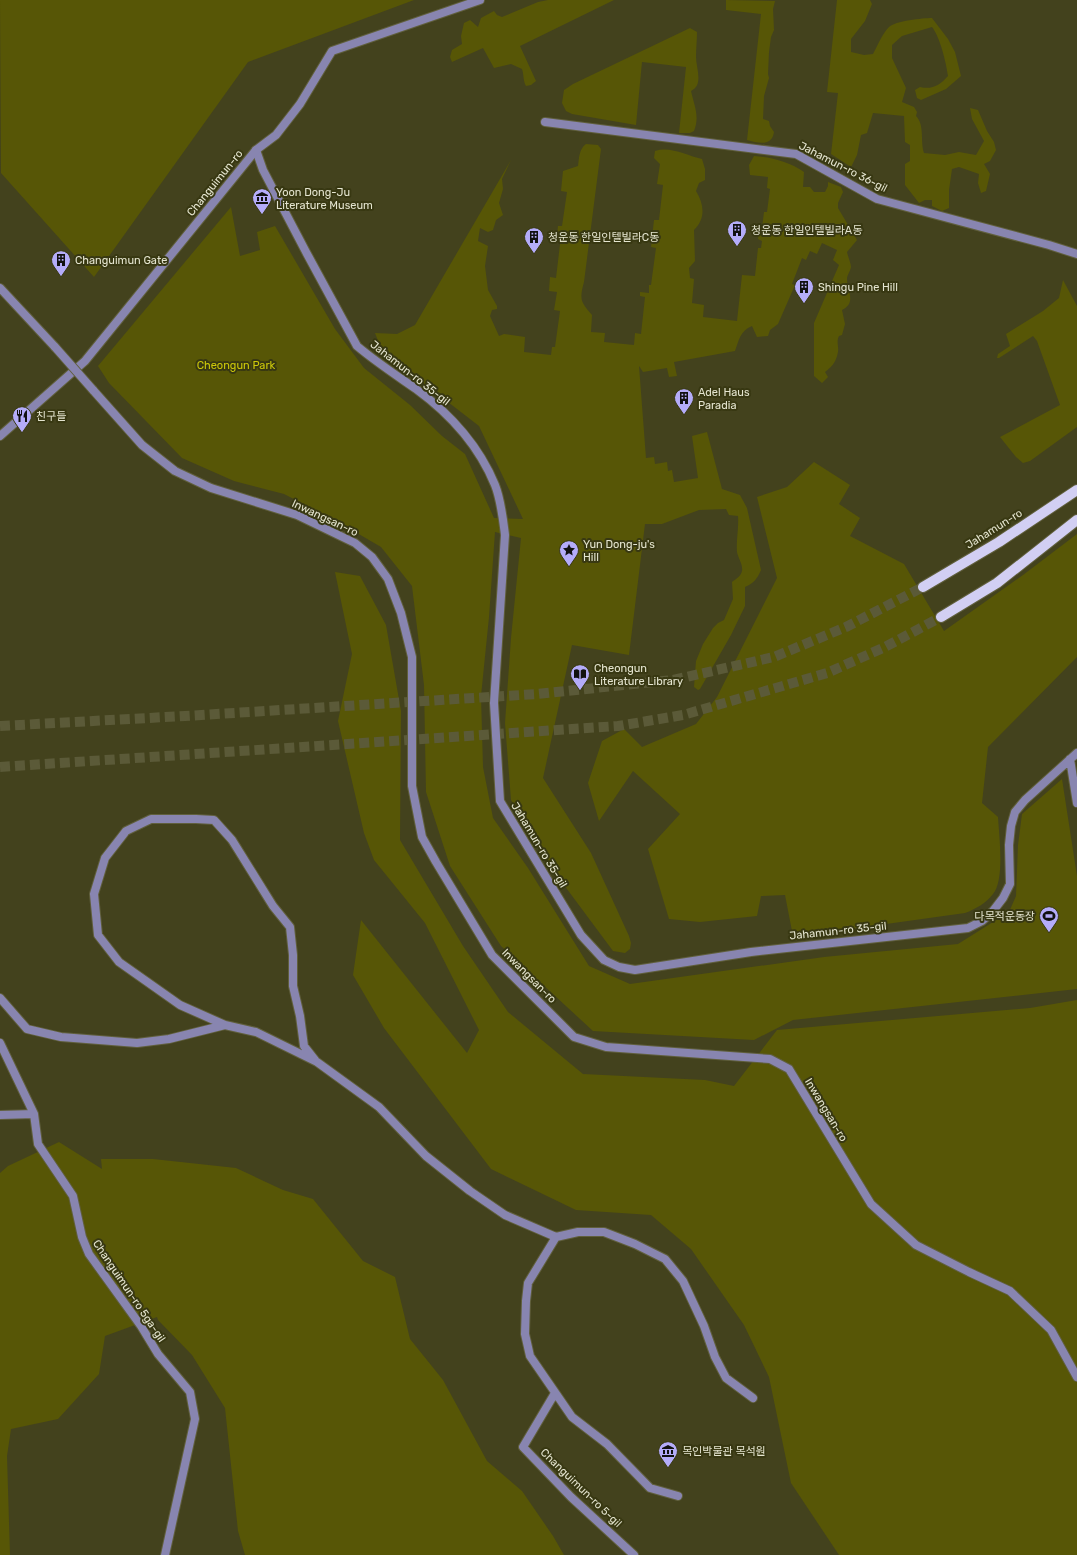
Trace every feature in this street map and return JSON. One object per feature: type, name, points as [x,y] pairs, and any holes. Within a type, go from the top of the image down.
[{"type":"main road","name":"Jahamun-ro","points":[[923,587],[999,542],[1077,490]]},
{"type":"main road","points":[[941,617],[997,583],[1077,520]]},
{"type":"street","name":"Changuimun-ro","points":[[0,436],[85,361],[256,150],[276,134],[295,110],[332,51],[480,0]]},
{"type":"street","name":"Jahamun-ro 36-gil","points":[[545,122],[796,154],[877,199],[1049,245],[1077,254]]},
{"type":"street","name":"Jahamun-ro 35-gil","points":[[256,150],[263,170],[357,346],[436,404],[468,439],[482,459],[495,485],[505,535],[494,703],[500,801],[581,935],[604,960],[619,966],[636,970],[751,952],[968,928],[982,921],[993,911],[1003,898],[1010,884],[1010,826],[1015,812],[1025,800],[1077,753]]},
{"type":"street","name":"Inwangsan-ro","points":[[0,288],[55,347],[142,445],[175,471],[211,488],[297,515],[355,543],[372,557],[388,579],[401,613],[412,657],[412,786],[422,837],[492,955],[574,1037],[606,1047],[770,1059],[789,1069],[871,1204],[916,1245],[1010,1291],[1050,1330],[1077,1377]]},
{"type":"street","points":[[0,424],[9,427]]},
{"type":"street","points":[[1070,759],[1077,803]]},
{"type":"street","points":[[317,1062],[304,1046],[300,1016],[293,986],[293,955],[290,927],[273,906],[232,840],[214,820],[151,819],[126,831],[105,858],[94,894],[98,936],[119,962],[180,1005],[225,1025],[256,1032],[317,1062],[379,1107],[426,1156],[470,1191],[505,1215],[556,1237],[578,1232],[604,1232],[635,1244],[665,1260],[683,1282],[704,1326],[715,1357],[726,1378],[754,1398]]},
{"type":"street","points":[[0,998],[27,1030],[61,1037],[137,1043],[169,1039],[225,1025]]},
{"type":"street","name":"Changuimun-ro 5ga-gil","points":[[0,1043],[34,1114],[38,1144],[73,1196],[82,1237],[89,1254],[141,1326],[158,1354],[190,1392],[195,1419],[165,1555]]},
{"type":"street","points":[[0,1115],[34,1114]]},
{"type":"street","points":[[556,1237],[528,1283],[525,1334],[530,1356],[572,1417],[607,1444],[650,1488],[678,1496]]},
{"type":"street","name":"Changuimun-ro 5-gil","points":[[555,1393],[523,1447],[571,1497],[634,1555]]},
{"type":"green space","points":[[0,0],[414,0],[248,62],[94,277],[1,173]]},
{"type":"green space","points":[[548,0],[614,0],[520,46],[536,81],[531,85],[526,86],[522,69],[511,64],[494,68],[483,48],[452,62],[450,57],[452,50],[462,44],[461,36],[464,23],[470,20],[478,27],[481,18],[494,11],[497,15],[502,17],[538,2]]},
{"type":"green space","points":[[726,0],[775,1],[773,9],[774,30],[771,37],[769,52],[769,78],[764,96],[763,119],[769,121],[774,132],[773,137],[764,143],[747,140],[761,14],[726,10]]},
{"type":"green space","points":[[837,0],[870,0],[872,4],[865,21],[851,39],[851,52],[864,55],[873,54],[884,33],[892,25],[909,20],[932,18],[948,39],[955,52],[961,76],[946,89],[921,100],[917,98],[915,90],[920,87],[928,88],[936,86],[948,76],[944,57],[938,37],[932,27],[902,36],[892,45],[892,58],[906,88],[902,102],[914,107],[917,112],[916,116],[920,124],[924,153],[945,155],[959,152],[976,155],[984,141],[972,119],[970,108],[978,110],[987,131],[994,142],[996,150],[990,161],[984,164],[990,174],[986,191],[981,193],[978,183],[979,174],[959,167],[952,169],[949,190],[949,208],[942,211],[932,206],[932,200],[925,200],[919,203],[905,185],[905,164],[910,161],[910,145],[905,142],[904,116],[873,113],[867,133],[861,135],[857,155],[851,167],[831,154],[838,93],[827,92]]},
{"type":"green space","points":[[690,28],[697,32],[696,57],[698,81],[695,88],[691,91],[696,115],[696,126],[694,131],[690,133],[679,133],[686,67],[642,62],[636,125],[572,114],[566,111],[562,103],[564,90],[573,84]]},
{"type":"green space","name":"Cheongun Park","points":[[586,144],[598,145],[601,149],[581,297],[583,304],[592,315],[591,332],[605,333],[604,342],[634,345],[635,333],[641,334],[645,297],[640,296],[640,292],[649,293],[649,285],[651,285],[656,248],[651,247],[654,220],[659,220],[663,185],[657,184],[660,164],[654,158],[655,151],[673,151],[702,159],[705,169],[705,180],[699,183],[696,191],[701,201],[702,216],[694,230],[695,261],[689,268],[690,278],[694,279],[692,303],[704,305],[703,317],[737,321],[742,275],[755,276],[758,248],[761,248],[762,241],[758,239],[759,227],[762,228],[764,212],[767,212],[770,189],[767,188],[768,177],[750,175],[749,165],[754,156],[780,161],[799,168],[804,172],[803,187],[810,187],[814,192],[825,192],[828,182],[841,187],[843,192],[838,203],[838,208],[857,240],[847,252],[851,264],[847,276],[850,300],[847,307],[842,310],[845,324],[842,335],[838,338],[836,358],[833,365],[825,372],[828,377],[822,383],[814,376],[814,323],[839,265],[833,260],[837,250],[822,243],[817,254],[810,251],[806,260],[802,258],[792,284],[795,285],[778,324],[770,330],[768,336],[757,337],[752,326],[742,333],[735,351],[674,362],[677,376],[669,377],[667,368],[643,372],[639,366],[646,458],[654,457],[655,464],[667,462],[668,471],[672,470],[674,482],[698,478],[692,436],[707,432],[722,489],[740,495],[747,508],[761,570],[755,580],[745,587],[745,606],[731,635],[700,689],[698,690],[694,687],[696,661],[703,644],[713,628],[724,620],[733,599],[732,582],[742,571],[742,566],[737,552],[738,516],[729,515],[726,509],[699,510],[662,524],[645,524],[629,655],[572,645],[543,778],[591,853],[629,936],[631,943],[630,949],[625,953],[613,951],[561,881],[511,800],[505,723],[511,638],[521,538],[495,532],[489,617],[481,696],[483,767],[493,818],[528,868],[589,966],[630,984],[824,957],[958,944],[1009,912],[1016,896],[1018,845],[1022,814],[1062,779],[1077,876],[1077,989],[793,1020],[754,1040],[593,1031],[501,946],[450,866],[426,792],[424,685],[412,586],[381,547],[333,519],[284,494],[234,481],[182,458],[109,383],[98,366],[231,207],[240,256],[260,250],[257,232],[275,226],[335,329],[364,368],[410,405],[442,436],[465,454],[494,518],[523,519],[479,426],[382,351],[375,333],[397,334],[415,325],[511,160],[502,179],[503,189],[499,203],[503,215],[496,220],[493,230],[488,232],[480,228],[478,241],[488,246],[485,266],[488,290],[497,306],[497,309],[492,310],[490,316],[499,336],[504,334],[525,337],[524,352],[551,355],[552,347],[555,347],[560,311],[554,310],[557,292],[549,291],[550,277],[556,278],[561,236],[557,235],[558,226],[562,226],[567,192],[561,191],[563,171],[578,166],[581,151]]},
{"type":"green space","points":[[1063,280],[1077,306],[1077,427],[1030,461],[1023,463],[1016,457],[1000,437],[1060,405],[1037,341],[1033,336],[997,358],[998,354],[1010,346],[1006,334],[1043,311],[1059,298]]},
{"type":"green space","points":[[814,462],[850,485],[839,504],[860,518],[850,536],[904,564],[944,631],[1023,575],[1077,534],[1077,657],[988,747],[982,803],[998,817],[1000,846],[999,879],[993,894],[973,910],[965,913],[836,931],[792,931],[785,895],[761,896],[757,916],[700,922],[669,919],[648,849],[680,814],[633,771],[599,821],[588,783],[602,741],[624,729],[642,747],[696,724],[717,697],[777,578],[757,497],[787,487]]},
{"type":"green space","points":[[335,572],[360,576],[386,625],[401,711],[400,840],[463,946],[508,1012],[583,1074],[705,1080],[734,1086],[777,1030],[1030,1008],[1077,1000],[1077,1555],[839,1555],[791,1483],[769,1377],[744,1325],[691,1249],[651,1215],[576,1210],[491,1169],[384,1028],[353,975],[361,920],[467,1053],[479,1030],[425,923],[374,860],[364,833],[338,721],[352,654]]},
{"type":"green space","points":[[59,1142],[102,1169],[101,1159],[153,1159],[236,1168],[283,1190],[313,1199],[363,1261],[395,1277],[410,1339],[443,1380],[487,1461],[522,1491],[553,1536],[564,1555],[245,1555],[238,1531],[225,1408],[192,1355],[158,1320],[157,1317],[105,1336],[99,1374],[58,1419],[11,1429],[7,1456],[10,1555],[0,1555],[0,1173],[8,1166]]},
{"type":"tunnel","points":[[0,726],[537,694],[673,680],[774,657],[846,627],[923,587]]},
{"type":"tunnel","points":[[0,767],[618,726],[683,715],[827,673],[885,647],[941,617]]},
{"type":"place","name":"Yoon Dong-Ju Literature Museum","points":[[262,215]]},
{"type":"place","name":"청운동 한일인텔빌라A동","points":[[737,247]]},
{"type":"place","name":"청운동 한일인텔빌라C동","points":[[534,254]]},
{"type":"place","name":"Changuimun Gate","points":[[61,277]]},
{"type":"place","name":"Shingu Pine Hill","points":[[804,304]]},
{"type":"place","name":"Adel Haus Paradia","points":[[684,415]]},
{"type":"place","name":"친구들","points":[[22,433]]},
{"type":"place","name":"Yun Dong-ju's Hill","points":[[569,567]]},
{"type":"place","name":"Cheongun Literature Library","points":[[580,691]]},
{"type":"place","name":"다목적운동장","points":[[1049,933]]},
{"type":"place","name":"목인박물관 목석원","points":[[668,1468]]}]
